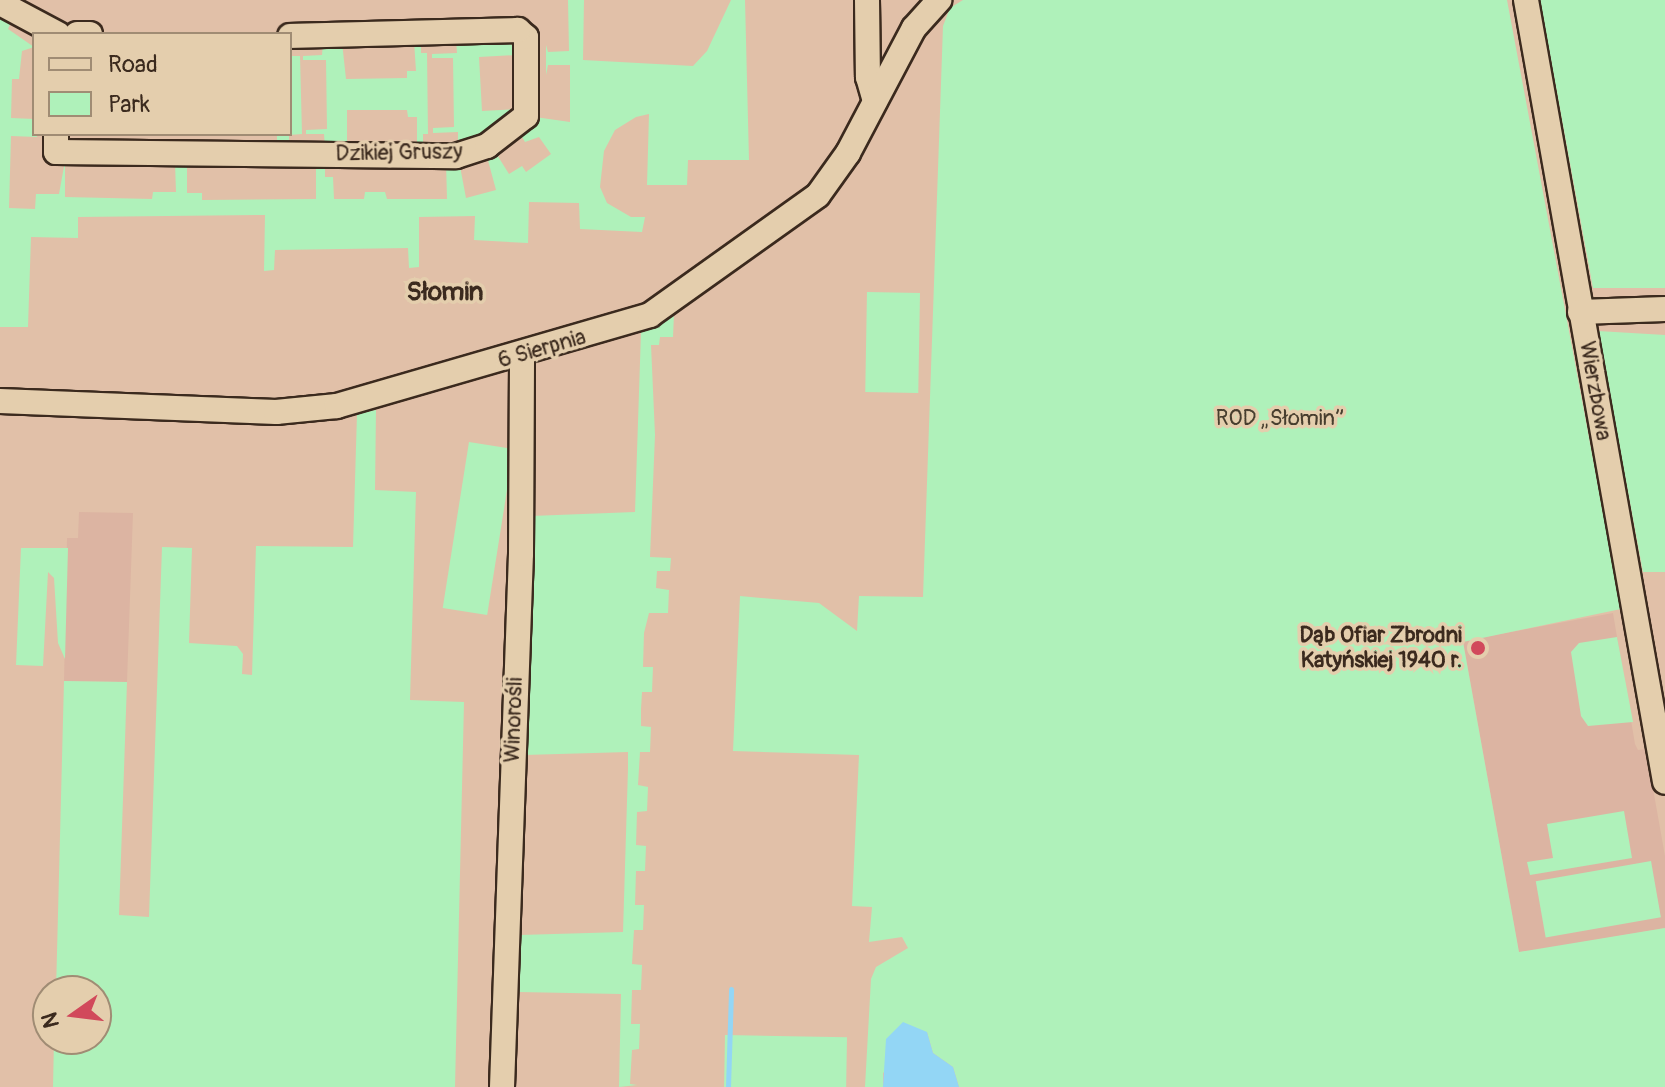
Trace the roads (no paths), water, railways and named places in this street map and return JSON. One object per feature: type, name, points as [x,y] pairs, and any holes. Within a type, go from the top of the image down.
[{"type":"street","points":[[867,0],[868,77],[875,101]]},
{"type":"street","name":"6 Sierpnia","points":[[0,401],[287,412],[371,400],[650,315],[721,268],[818,195],[848,153],[914,28],[939,0]]},
{"type":"street","name":"Wierzbowa","points":[[1526,0],[1665,778]]},
{"type":"street","points":[[0,3],[54,32]]},
{"type":"street","name":"Dzikiej Gruszy","points":[[56,136],[56,152],[456,156],[487,146],[526,116],[526,37],[518,30],[292,36]]},
{"type":"street","points":[[1580,312],[1665,309]]},
{"type":"street","name":"Winorośli","points":[[502,1087],[521,540],[522,354]]},
{"type":"water","points":[[903,1022],[927,1032],[933,1053],[953,1067],[959,1087],[883,1087],[886,1039]]},
{"type":"waterway","points":[[728,1087],[731,989]]},
{"type":"place","name":"Dąb Ofiar Zbrodni Katyńskiej 1940 r.","points":[[1478,648]]},
{"type":"district","name":"Słomin","points":[[445,293]]},
{"type":"park label","name":"ROD „Słomin”","points":[[1280,419]]}]
